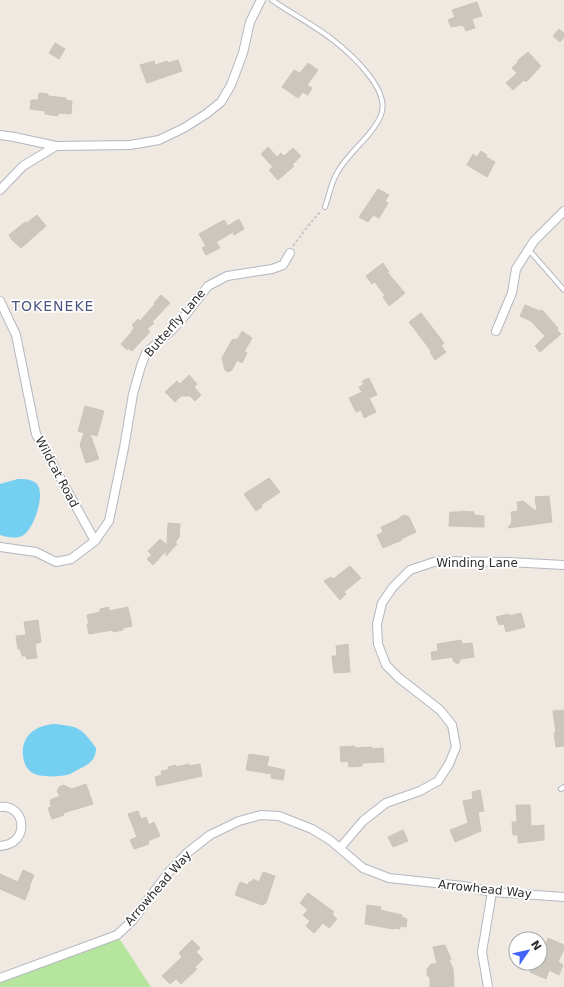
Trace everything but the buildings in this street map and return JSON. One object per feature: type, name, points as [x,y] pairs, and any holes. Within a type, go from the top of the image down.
[{"type":"street","points":[[0,135],[56,146],[130,145],[159,140],[184,128],[221,102],[231,86],[243,52],[250,22],[261,0]]},
{"type":"street","points":[[0,190],[23,166],[56,146]]},
{"type":"street","points":[[496,331],[512,292],[516,269],[534,241],[564,211]]},
{"type":"street","name":"Butterfly Lane","points":[[95,541],[108,521],[124,448],[133,394],[146,353],[172,330],[208,286],[227,276],[272,270],[283,265],[290,253]]},
{"type":"street","name":"Wildcat Road","points":[[0,300],[16,335],[36,434],[95,541]]},
{"type":"street","points":[[0,547],[36,552],[56,562],[71,559],[95,541]]},
{"type":"street","name":"Winding Lane","points":[[340,848],[363,821],[386,803],[420,791],[438,781],[449,764],[456,747],[452,725],[440,710],[399,678],[386,665],[378,644],[377,624],[382,603],[393,587],[410,570],[437,561],[508,562],[564,565]]},
{"type":"street","points":[[0,807],[11,809],[17,814],[21,820],[22,828],[20,835],[15,842],[0,846]]},
{"type":"street","name":"Arrowhead Way","points":[[0,978],[118,935],[132,921],[168,873],[187,853],[210,835],[238,821],[261,815],[279,816],[312,829],[340,848],[363,868],[389,878],[463,886],[492,892],[564,896]]},
{"type":"street","points":[[488,987],[482,952],[492,892]]},
{"type":"lane","points":[[272,0],[332,39],[344,49],[368,75],[381,96],[384,106],[381,115],[372,130],[337,172],[325,207]]},
{"type":"lane","points":[[528,250],[564,290]]},
{"type":"path","points":[[290,253],[295,242],[325,207]]},
{"type":"green space","points":[[117,935],[151,987],[0,987],[0,978]]},
{"type":"water","points":[[18,479],[30,480],[36,483],[39,488],[40,495],[37,511],[30,527],[22,536],[14,538],[0,535],[0,484]]},
{"type":"water","points":[[53,724],[74,727],[86,736],[96,748],[94,758],[90,763],[70,774],[61,776],[39,775],[29,770],[25,764],[23,756],[24,743],[30,733],[40,727]]},
{"type":"district","name":"TOKENEKE","points":[[53,306]]}]
